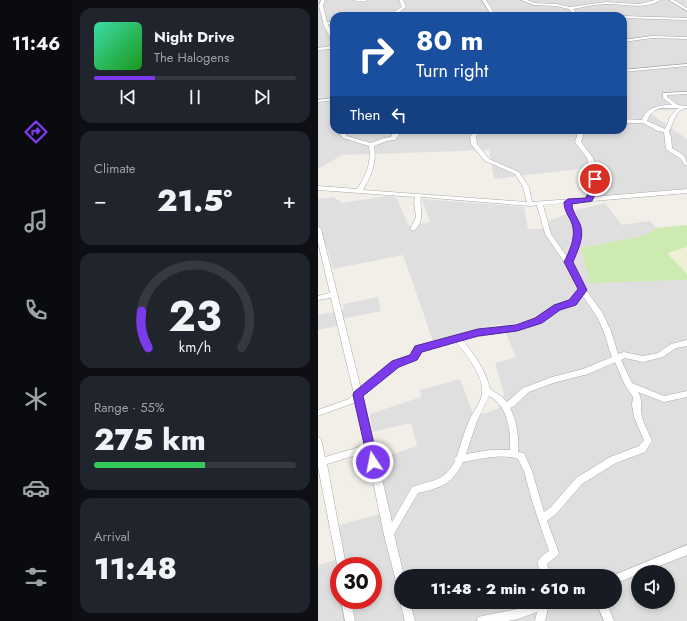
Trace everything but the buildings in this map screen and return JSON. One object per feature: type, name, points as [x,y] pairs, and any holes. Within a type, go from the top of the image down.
[{"type":"street","points":[[323,0],[319,6],[330,33]]},
{"type":"street","points":[[356,0],[366,0]]},
{"type":"street","points":[[396,12],[404,7],[401,0]]},
{"type":"street","points":[[484,0],[492,12]]},
{"type":"street","points":[[523,0],[534,4],[556,5],[570,8],[606,2],[639,5],[651,4],[659,0]]},
{"type":"street","points":[[671,0],[687,10]]},
{"type":"street","points":[[570,8],[574,12]]},
{"type":"street","points":[[627,18],[687,19]]},
{"type":"street","points":[[326,23],[330,22]]},
{"type":"street","points":[[627,40],[652,37],[687,38]]},
{"type":"street","points":[[318,49],[330,48]]},
{"type":"street","points":[[627,71],[687,65]]},
{"type":"street","points":[[676,106],[665,97],[666,94],[687,93]]},
{"type":"street","points":[[318,101],[330,100]]},
{"type":"street","points":[[644,122],[645,116],[648,112],[665,106],[685,107]]},
{"type":"street","points":[[685,107],[678,110],[670,119],[670,126],[666,131],[669,149],[683,158],[687,164]]},
{"type":"street","points":[[627,121],[644,122],[660,130],[666,131]]},
{"type":"street","points":[[343,134],[345,137],[371,145],[386,139],[394,139],[396,134]]},
{"type":"street","points":[[475,134],[473,136],[474,144],[489,162],[517,172],[526,188],[530,204]]},
{"type":"street","points":[[581,134],[578,142],[580,147],[589,155],[595,179],[591,183],[592,193],[589,196],[590,200]]},
{"type":"street","points":[[359,191],[368,175],[372,162],[373,154],[371,145]]},
{"type":"street","points":[[318,188],[530,204],[687,191]]},
{"type":"street","points":[[413,229],[419,217],[417,203],[418,196]]},
{"type":"street","points":[[568,202],[568,210],[577,228],[575,245],[568,262]]},
{"type":"street","points":[[540,204],[548,234],[568,262],[582,290],[598,312],[617,359],[629,385],[637,397],[636,405],[638,417],[648,441],[642,449],[613,460],[579,481],[554,510],[543,519]]},
{"type":"street","points":[[318,229],[358,395],[397,569]]},
{"type":"street","points":[[318,413],[352,401],[395,364],[414,357],[419,349],[478,333],[517,328],[538,320],[557,308],[573,302],[582,290]]},
{"type":"street","points":[[318,298],[333,295]]},
{"type":"street","points":[[389,535],[415,490],[439,484],[452,474],[473,421],[482,404],[486,390],[482,376],[470,355],[458,339]]},
{"type":"street","points":[[505,407],[511,404],[526,390],[552,380],[585,372],[624,355],[643,359],[660,355],[674,346],[687,343]]},
{"type":"street","points":[[629,385],[664,398],[687,394]]},
{"type":"street","points":[[486,390],[498,397],[505,407],[514,431],[514,453]]},
{"type":"street","points":[[318,441],[320,462],[338,557]]},
{"type":"street","points":[[320,462],[369,448]]},
{"type":"street","points":[[458,460],[514,453],[522,456],[554,553],[542,562],[544,569]]},
{"type":"street","points":[[622,577],[687,550]]},
{"type":"street","points":[[348,609],[350,621]]},
{"type":"street","points":[[407,609],[410,621]]},
{"type":"street","points":[[482,621],[518,614],[531,609]]},
{"type":"street","points":[[540,621],[545,609]]},
{"type":"shaded area","points":[[318,0],[687,0],[687,109],[647,111],[687,139],[687,189],[592,196],[588,168],[494,179],[489,150],[342,155],[318,169]]},
{"type":"shaded area","points":[[387,196],[396,197],[409,226],[430,222],[422,199],[524,207],[528,229],[542,229],[551,220],[576,210],[605,203],[622,225],[649,221],[657,228],[646,235],[581,248],[590,283],[687,280],[687,621],[318,621],[318,565],[330,561],[330,609],[382,609],[382,557],[335,557],[330,528],[386,512],[376,460],[417,446],[411,423],[372,432],[370,414],[421,397],[420,390],[460,379],[474,416],[498,409],[504,394],[495,363],[516,357],[502,324],[433,341],[403,255],[333,269],[327,247],[318,248],[318,199],[333,197],[342,203]]},
{"type":"shaded area","points":[[378,297],[381,311],[337,320],[338,326],[318,330],[318,315],[344,310],[343,304]]},
{"type":"green space","points":[[687,225],[687,247],[667,253],[687,274],[687,280],[590,283],[581,248],[646,235],[657,228]]},
{"type":"green space","points":[[687,247],[687,274],[666,252]]},
{"type":"route","points":[[373,462],[358,395],[395,364],[414,357],[419,349],[478,333],[517,328],[538,320],[557,308],[566,306],[573,302],[582,290],[568,262],[575,245],[577,228],[568,210],[568,202],[590,200],[589,196],[592,193],[591,183],[595,179]]}]
